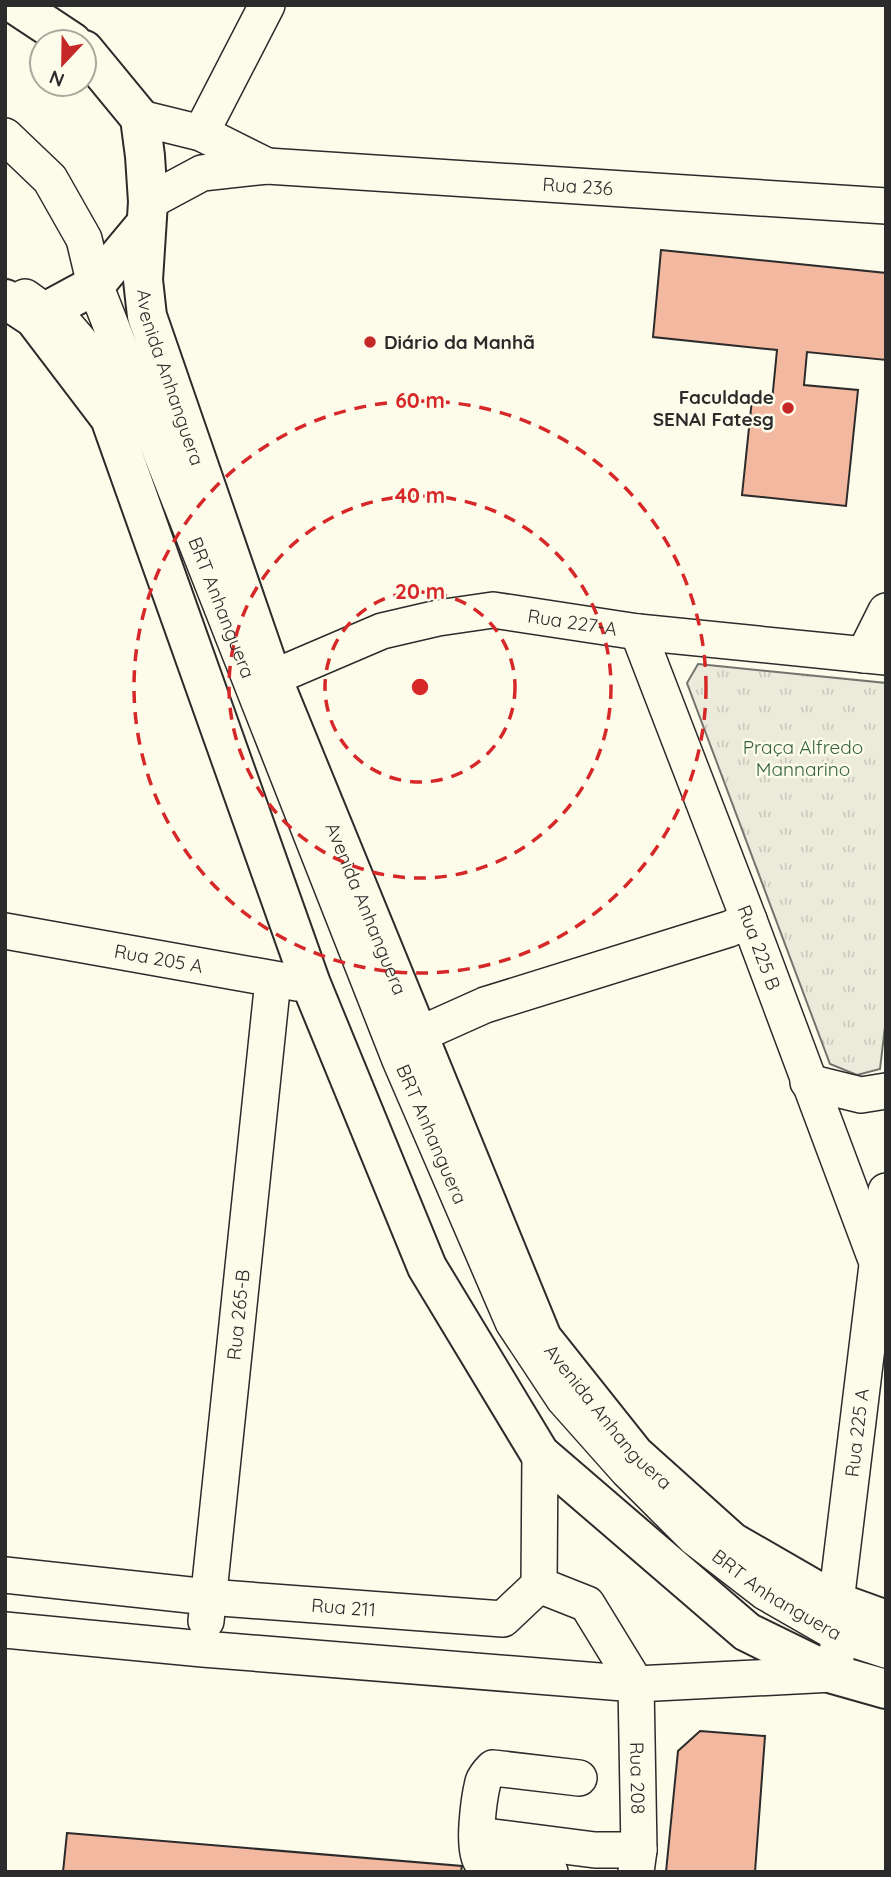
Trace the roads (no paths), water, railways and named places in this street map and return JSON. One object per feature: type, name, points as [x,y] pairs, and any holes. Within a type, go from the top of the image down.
[{"type":"main road","name":"Avenida Anhanguera","points":[[98,67],[139,118],[145,156],[143,279],[147,316],[272,678],[542,1338],[635,1455],[732,1542],[838,1618],[886,1620]]},
{"type":"main road","points":[[146,213],[95,285],[28,310],[110,418],[311,984],[427,1266],[540,1454],[747,1632],[833,1674],[886,1689]]},
{"type":"street","points":[[201,133],[267,5]]},
{"type":"street","name":"Rua 236","points":[[139,118],[201,133],[267,166]]},
{"type":"street","name":"BRT Anhanguera","points":[[5,136],[50,179],[84,239],[95,285],[400,1060],[513,1322],[564,1399],[628,1471],[695,1538],[765,1592],[838,1618],[886,1650]]},
{"type":"street","name":"Rua 236","points":[[146,213],[202,173],[267,166],[886,206]]},
{"type":"street","name":"BRT Anhanguera","points":[[5,282],[28,310],[68,328],[111,377],[170,473]]},
{"type":"street","name":"Rua 227-A","points":[[272,678],[382,631],[438,618],[493,610],[638,632],[875,656]]},
{"type":"street","points":[[875,656],[886,611]]},
{"type":"street","name":"Rua 225 B","points":[[638,632],[749,920],[877,1265]]},
{"type":"street","points":[[418,1035],[485,1005],[729,929],[749,920]]},
{"type":"street","name":"Rua 205 A","points":[[5,931],[273,980],[311,984]]},
{"type":"street","name":"Rua 265-B","points":[[203,1649],[273,980]]},
{"type":"street","points":[[808,1082],[861,1095],[886,1091]]},
{"type":"street","name":"Rua 225 A","points":[[833,1674],[886,1191]]},
{"type":"street","points":[[540,1454],[539,1585],[587,1604],[636,1684]]},
{"type":"street","name":"Rua 211","points":[[5,1575],[208,1597],[503,1619],[539,1585]]},
{"type":"street","points":[[5,1630],[636,1684],[833,1674]]},
{"type":"street","name":"Rua 208","points":[[636,1684],[638,1861]]},
{"type":"street","points":[[550,1872],[481,1861],[477,1856],[484,1780],[493,1768],[579,1778]]},
{"type":"street","points":[[477,1835],[595,1850],[638,1861]]},
{"type":"place","name":"Diário da Manhã","points":[[370,342]]},
{"type":"place","name":"Faculdade SENAI Fatesg","points":[[788,408]]},
{"type":"park label","name":"Praça Alfredo Mannarino","points":[[803,758]]}]
